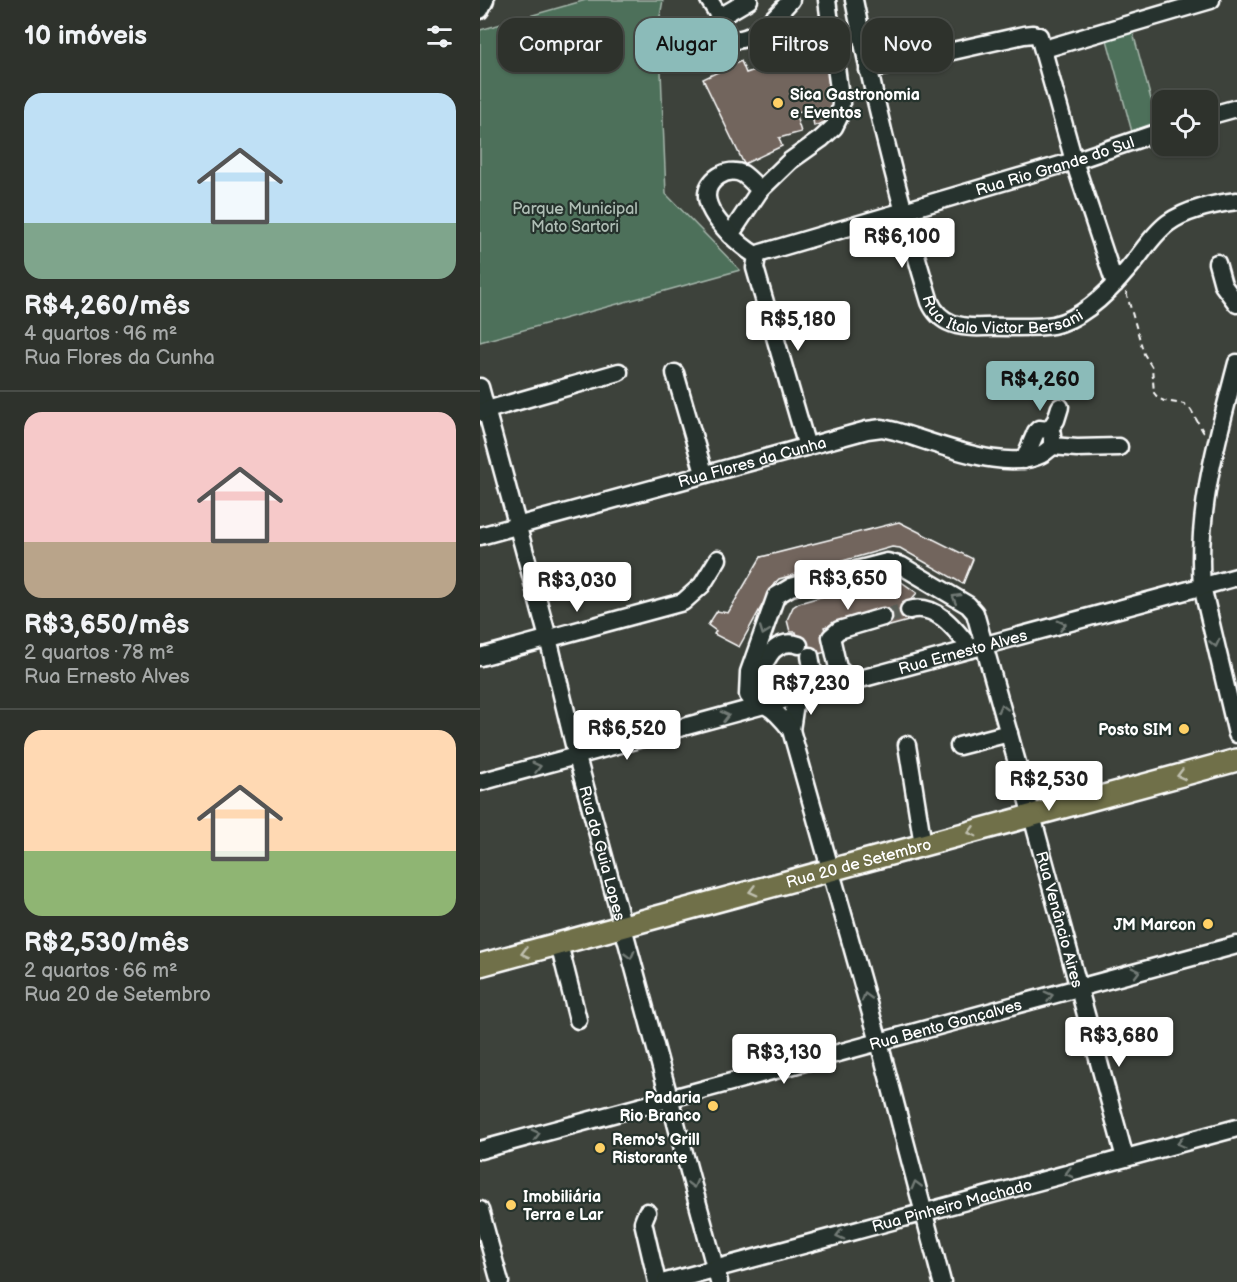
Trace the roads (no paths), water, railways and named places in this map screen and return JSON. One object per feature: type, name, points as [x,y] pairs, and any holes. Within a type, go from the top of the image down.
[{"type":"main road","name":"Rua 20 de Setembro","points":[[480,965],[1237,760]]},
{"type":"street","points":[[480,10],[485,0]]},
{"type":"street","points":[[709,0],[720,17]]},
{"type":"street","points":[[748,0],[720,17],[717,24],[719,34],[735,40],[749,36],[770,23],[791,0]]},
{"type":"street","points":[[730,235],[760,189],[790,161],[821,139],[834,127],[839,117],[841,104],[827,0]]},
{"type":"street","name":"Rua Italo Victor Bersani","points":[[854,0],[862,40]]},
{"type":"street","points":[[1044,49],[1211,0]]},
{"type":"street","points":[[953,51],[1024,35],[1039,36],[1074,161],[1118,281]]},
{"type":"street","name":"Rua Italo Victor Bersani","points":[[868,72],[902,212],[930,302],[935,314],[951,323],[977,327],[1051,325],[1067,321],[1079,314],[1118,281],[1143,249],[1168,223],[1214,204],[1237,201]]},
{"type":"street","points":[[1218,113],[1237,108]]},
{"type":"street","name":"Rua Rio Grande do Sul","points":[[757,256],[766,250],[1074,161],[1152,134]]},
{"type":"street","points":[[760,189],[744,175],[735,172],[717,176],[710,182],[707,199],[710,208],[730,235],[757,256],[755,262],[757,275],[807,447]]},
{"type":"street","points":[[1217,263],[1223,285],[1237,304]]},
{"type":"street","points":[[1237,363],[1230,415],[1215,453],[1203,522],[1200,565],[1202,586],[1237,734]]},
{"type":"street","points":[[483,411],[619,372]]},
{"type":"street","points":[[675,374],[705,473]]},
{"type":"street","name":"Rua do Guia Lopes","points":[[480,387],[483,411],[548,638],[622,927],[718,1275]]},
{"type":"street","points":[[1060,407],[1051,438],[1077,448],[1119,447]]},
{"type":"street","name":"Rua Flores da Cunha","points":[[480,536],[867,430],[882,428],[1007,462],[1024,460],[1046,453],[1051,438]]},
{"type":"street","points":[[480,657],[683,602],[702,585],[718,559]]},
{"type":"street","name":"Rua Venâncio Aires","points":[[765,705],[752,701],[747,689],[749,672],[776,596],[791,587],[887,562],[902,566],[968,605],[975,613],[978,648],[1009,733],[1125,1158]]},
{"type":"street","name":"Rua Ernesto Alves","points":[[480,782],[1237,577]]},
{"type":"street","points":[[909,610],[918,608],[933,611],[978,648]]},
{"type":"street","points":[[852,682],[838,668],[831,637],[839,630],[883,617]]},
{"type":"street","points":[[791,730],[796,697],[813,678],[804,651],[792,643],[773,649],[768,654],[760,685],[765,705],[791,730],[879,1042],[942,1282]]},
{"type":"street","points":[[958,746],[1009,733]]},
{"type":"street","points":[[907,744],[922,845]]},
{"type":"street","points":[[559,944],[578,1020]]},
{"type":"street","name":"Rua Bento Gonçalves","points":[[480,1150],[1237,945]]},
{"type":"street","name":"Rua Pinheiro Machado","points":[[666,1282],[718,1275],[923,1213],[1237,1128]]},
{"type":"street","points":[[480,1210],[500,1282]]},
{"type":"street","points":[[647,1212],[643,1222],[657,1282]]},
{"type":"tunnel","points":[[883,617],[909,610]]},
{"type":"place","name":"Sica Gastronomia e Eventos","points":[[778,103]]},
{"type":"place","name":"Posto SIM","points":[[1184,729]]},
{"type":"place","name":"JM Marcon","points":[[1208,924]]},
{"type":"place","name":"Padaria Rio Branco","points":[[713,1106]]},
{"type":"place","name":"Remo's Grill Ristorante","points":[[600,1148]]},
{"type":"place","name":"Imobiliária Terra e Lar","points":[[511,1205]]},
{"type":"park label","name":"Parque Municipal Mato Sartori","points":[[575,217]]}]
